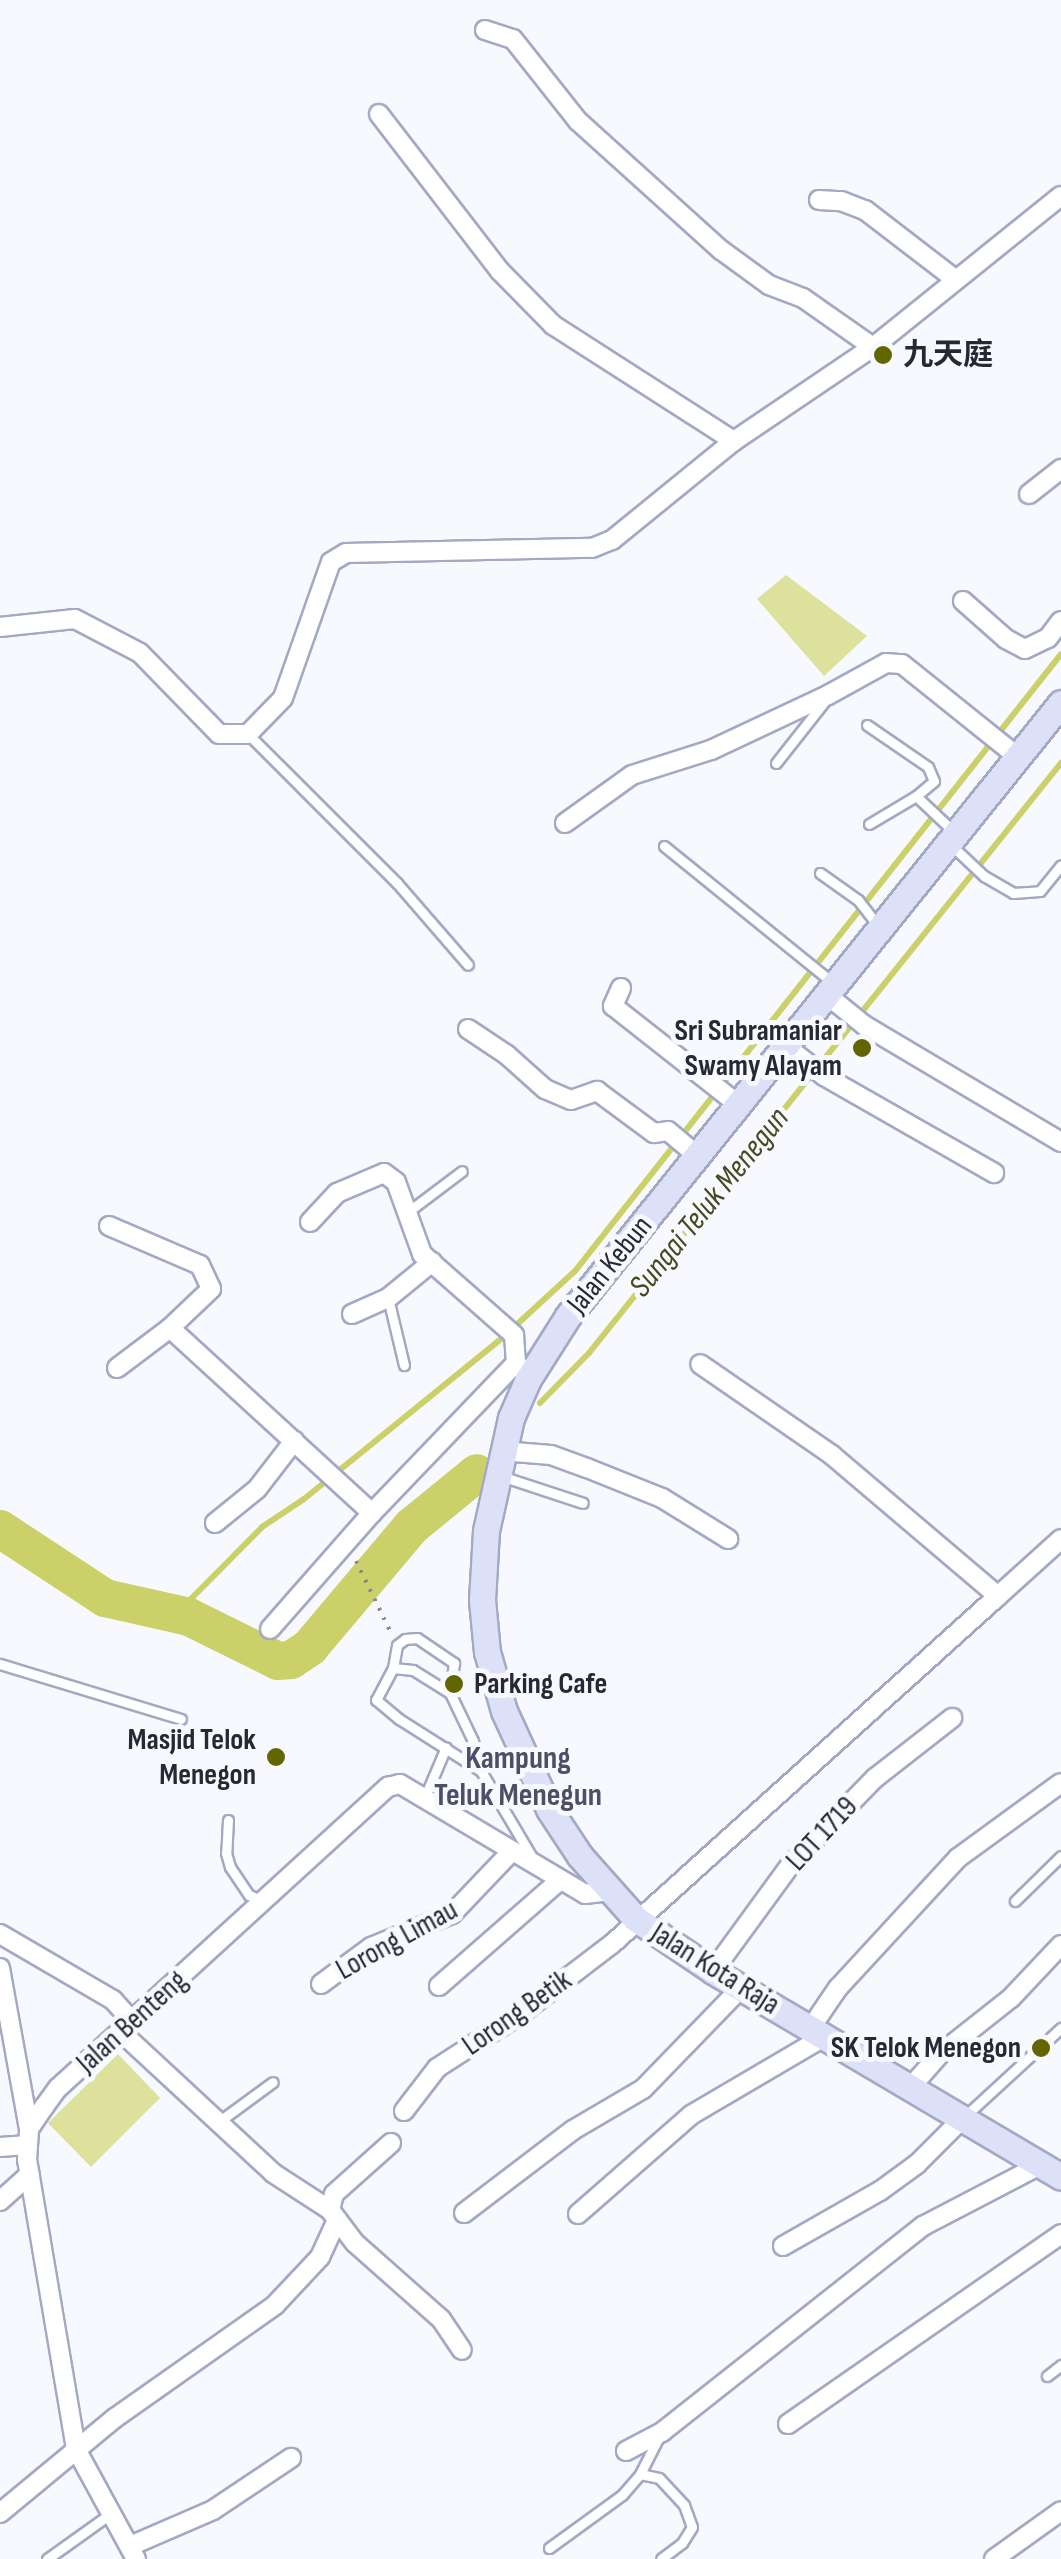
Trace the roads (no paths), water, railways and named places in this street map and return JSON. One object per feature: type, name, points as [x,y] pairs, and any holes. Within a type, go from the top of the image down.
[{"type":"main road","name":"Jalan Kebun","points":[[487,1652],[482,1600],[486,1530],[522,1371],[568,1316],[686,1146],[726,1096],[786,1047],[867,912],[948,831],[1002,742],[1061,703]]},
{"type":"main road","name":"Jalan Kota Raja","points":[[487,1652],[504,1711],[549,1809],[608,1891],[636,1919],[712,1971],[1050,2171]]},
{"type":"street","points":[[485,30],[513,39],[578,121],[721,250],[769,285],[803,298],[874,347]]},
{"type":"street","points":[[379,114],[500,272],[553,325],[734,441]]},
{"type":"street","points":[[0,627],[75,619],[140,653],[220,734],[248,734],[283,698],[331,562],[346,554],[592,548],[612,540],[734,441],[874,347],[1061,196]]},
{"type":"street","points":[[819,200],[841,201],[864,210],[956,278]]},
{"type":"street","points":[[1029,494],[1061,469]]},
{"type":"street","points":[[963,600],[1006,639],[1025,649],[1048,638],[1061,621]]},
{"type":"street","points":[[564,823],[632,775],[711,750],[828,695],[886,662],[902,664],[1002,742]]},
{"type":"street","points":[[826,984],[858,1021],[1061,1142]]},
{"type":"street","points":[[621,988],[613,1006],[726,1096]]},
{"type":"street","points":[[468,1029],[507,1055],[544,1090],[571,1100],[597,1090],[654,1133],[668,1131],[686,1146]]},
{"type":"street","points":[[786,1047],[817,1071],[994,1173]]},
{"type":"street","points":[[270,1629],[372,1513],[522,1371],[510,1330],[422,1254],[396,1182],[384,1172],[337,1193],[310,1222]]},
{"type":"street","points":[[110,1226],[200,1265],[209,1277],[211,1289],[170,1328],[117,1368]]},
{"type":"street","points":[[352,1314],[388,1298],[432,1262]]},
{"type":"street","points":[[170,1328],[372,1513]]},
{"type":"street","points":[[700,1364],[832,1455],[998,1596]]},
{"type":"street","points":[[214,1523],[256,1489],[294,1441]]},
{"type":"street","points":[[500,1463],[551,1456],[587,1468],[662,1498],[728,1539]]},
{"type":"street","name":"Lorong Betik","points":[[404,2111],[419,2086],[437,2068],[572,1976],[1061,1539]]},
{"type":"street","name":"LOT 1719","points":[[712,1971],[791,1864],[876,1778],[952,1718]]},
{"type":"street","name":"Jalan Benteng","points":[[28,2137],[58,2088],[388,1787],[400,1784],[585,1894],[608,1891]]},
{"type":"street","points":[[578,2214],[691,2115],[817,2033],[838,1988],[958,1858],[1060,1785]]},
{"type":"street","name":"Lorong Limau","points":[[321,1984],[370,1947],[452,1914],[512,1851]]},
{"type":"street","points":[[439,1986],[560,1880]]},
{"type":"street","points":[[0,1934],[112,2000],[127,2026],[273,2173],[333,2215],[378,2265],[441,2318],[462,2350]]},
{"type":"street","points":[[910,2088],[940,2054],[1011,1998],[1061,1945]]},
{"type":"street","points":[[0,1968],[76,2449],[133,2552],[214,2510],[292,2458]]},
{"type":"street","points":[[464,2214],[573,2130],[644,2088],[741,1988]]},
{"type":"street","points":[[783,2246],[880,2191],[918,2164],[962,2119]]},
{"type":"street","points":[[0,2147],[28,2137]]},
{"type":"street","points":[[0,2513],[76,2449],[276,2305],[320,2257],[333,2215],[334,2194],[391,2142]]},
{"type":"street","points":[[626,2451],[662,2432],[923,2226],[1050,2171]]},
{"type":"street","points":[[0,2201],[30,2174]]},
{"type":"street","points":[[788,2424],[1061,2234]]},
{"type":"street","points":[[994,2559],[1061,2511]]},
{"type":"lane","points":[[776,763],[828,695]]},
{"type":"lane","points":[[867,725],[928,767],[934,781],[868,824]]},
{"type":"lane","points":[[248,734],[396,883],[468,964]]},
{"type":"lane","points":[[916,796],[948,831],[968,863],[1014,893],[1040,891],[1061,865]]},
{"type":"lane","points":[[664,846],[804,960],[826,984]]},
{"type":"lane","points":[[820,873],[867,912]]},
{"type":"lane","points":[[408,1211],[462,1170]]},
{"type":"lane","points":[[388,1298],[404,1366]]},
{"type":"lane","points":[[500,1463],[584,1503]]},
{"type":"lane","points":[[450,1693],[454,1663],[416,1638],[397,1645],[393,1668],[377,1703],[480,1771]]},
{"type":"lane","points":[[0,1664],[181,1718]]},
{"type":"lane","points":[[393,1668],[412,1670],[450,1693],[474,1741],[480,1771],[537,1866]]},
{"type":"lane","points":[[424,1799],[446,1748]]},
{"type":"lane","points":[[228,1820],[226,1853],[230,1867],[248,1896],[266,1902]]},
{"type":"lane","points":[[1016,1901],[1061,1856]]},
{"type":"lane","points":[[962,2119],[1061,2028]]},
{"type":"lane","points":[[221,2120],[272,2082]]},
{"type":"lane","points":[[1048,2376],[1061,2365]]},
{"type":"lane","points":[[549,2548],[622,2495],[640,2474],[662,2432]]},
{"type":"lane","points":[[640,2474],[660,2478],[684,2506],[692,2527],[682,2543],[661,2559]]},
{"type":"lane","points":[[47,2559],[112,2513]]},
{"type":"waterway","points":[[176,1614],[262,1527],[304,1499],[501,1339],[575,1271],[1061,654]]},
{"type":"waterway","name":"Sungai Teluk Menegun","points":[[540,1403],[589,1353],[1061,763]]},
{"type":"waterway","name":"Sungai Teluk Menegun","points":[[0,1529],[105,1598],[189,1617],[278,1661],[291,1660],[310,1647],[411,1527],[477,1473]]},
{"type":"place","name":"九天庭","points":[[883,355]]},
{"type":"place","name":"Sri Subramaniar Swamy Alayam","points":[[862,1048]]},
{"type":"place","name":"Parking Cafe","points":[[454,1684]]},
{"type":"place","name":"Masjid Telok Menegon","points":[[276,1757]]},
{"type":"place","name":"SK Telok Menegon","points":[[1041,2048]]},
{"type":"district","name":"Kampung Teluk Menegun","points":[[518,1778]]}]
